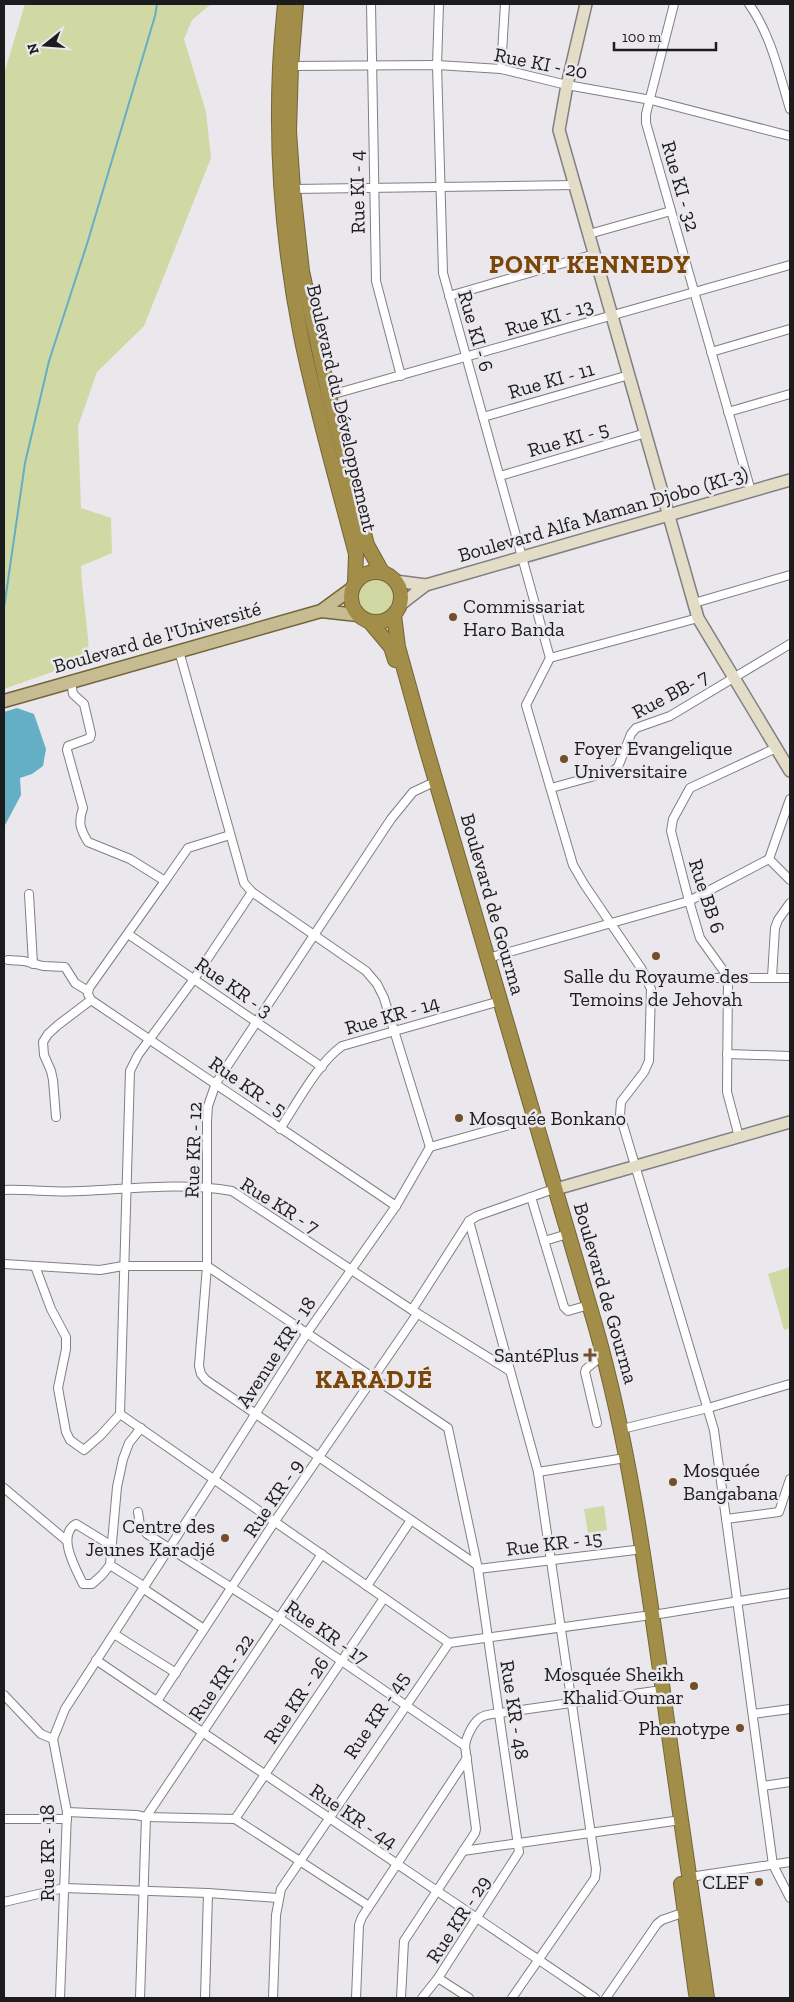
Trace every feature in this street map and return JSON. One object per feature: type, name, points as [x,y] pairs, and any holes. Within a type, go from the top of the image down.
[{"type":"highway","name":"Boulevard du Développement","points":[[290,5],[279,137],[282,196],[301,336],[367,545],[382,572]]},
{"type":"highway","name":"Boulevard du Développement","points":[[285,66],[293,189],[302,270],[322,398],[356,554],[353,586]]},
{"type":"highway","points":[[382,572],[395,581],[401,596],[397,610],[383,621],[364,618],[353,608],[350,599],[353,586],[367,573],[382,572]]},
{"type":"highway","name":"Boulevard de Gourma","points":[[397,610],[398,647],[488,958],[552,1190],[610,1379],[622,1429],[632,1480],[649,1616],[707,1998]]},
{"type":"highway","name":"Boulevard de Gourma","points":[[364,618],[391,647],[526,1120],[552,1190],[561,1236],[597,1360],[619,1459],[649,1616],[655,1691],[697,1998]]},
{"type":"main road","name":"Boulevard de l'Université","points":[[321,611],[353,586]]},
{"type":"main road","name":"Boulevard de l'Université","points":[[4,701],[321,611],[340,612],[364,618]]},
{"type":"street","name":"Rue KI - 4","points":[[371,4],[370,67],[376,281],[401,376]]},
{"type":"street","name":"Rue KI - 6","points":[[438,4],[437,65],[443,273],[550,658]]},
{"type":"street","points":[[501,69],[505,4]]},
{"type":"street","points":[[586,4],[567,85],[559,130],[698,618],[790,771]]},
{"type":"street","name":"Rue KI - 32","points":[[674,4],[646,114],[646,123],[751,491]]},
{"type":"street","points":[[749,4],[756,14],[772,48],[790,109]]},
{"type":"street","name":"Rue KI - 20","points":[[285,66],[370,67],[437,65],[501,69],[567,85],[651,100],[790,136]]},
{"type":"street","points":[[293,189],[575,185]]},
{"type":"street","points":[[589,234],[671,211]]},
{"type":"street","points":[[449,296],[595,254]]},
{"type":"street","name":"Rue KI - 13","points":[[322,398],[790,265]]},
{"type":"street","points":[[711,352],[790,329]]},
{"type":"street","name":"Rue KI - 11","points":[[483,417],[629,375]]},
{"type":"street","points":[[728,412],[790,394]]},
{"type":"street","name":"Rue KI - 5","points":[[500,476],[646,433]]},
{"type":"street","name":"Boulevard Alfa Maman Djobo (KI-3)","points":[[395,581],[426,585],[790,480]]},
{"type":"street","points":[[694,604],[790,575]]},
{"type":"street","name":"Boulevard Alfa Maman Djobo (KI-3)","points":[[397,610],[426,585]]},
{"type":"street","points":[[698,618],[550,658],[526,705],[573,865],[651,989],[649,1061],[644,1072],[621,1102],[619,1108],[714,1430],[773,1865],[790,1898]]},
{"type":"street","name":"Rue BB- 7","points":[[551,788],[618,768],[631,734],[636,728],[670,716],[790,644]]},
{"type":"street","points":[[178,651],[244,883],[252,892],[366,971],[377,984],[384,998],[430,1147],[526,1120]]},
{"type":"street","points":[[71,681],[72,694],[84,704],[91,734],[90,738],[68,746],[67,750],[83,808],[79,817],[84,835],[90,844],[130,860],[164,881]]},
{"type":"street","name":"Rue BB 6","points":[[728,977],[700,938],[671,830],[673,819],[690,788],[776,748]]},
{"type":"street","name":"Rue KR - 12","points":[[255,1414],[206,1380],[201,1374],[199,1366],[207,1266],[208,1106],[216,1083],[376,841],[407,797],[419,788],[430,784]]},
{"type":"street","points":[[488,958],[689,901],[769,860],[790,799]]},
{"type":"street","points":[[88,990],[188,848],[230,835]]},
{"type":"street","points":[[769,860],[790,880]]},
{"type":"street","points":[[35,1266],[49,1304],[66,1337],[66,1349],[58,1388],[67,1436],[76,1446],[85,1450],[120,1414],[125,1188],[130,1071],[138,1055],[194,979],[252,892]]},
{"type":"street","points":[[29,894],[34,964]]},
{"type":"street","points":[[772,977],[774,928],[790,903]]},
{"type":"street","name":"Rue KR - 3","points":[[128,934],[322,1067]]},
{"type":"street","points":[[8,960],[24,961],[43,966],[65,967],[75,983],[88,990],[91,1000],[58,1025],[48,1034],[43,1042],[44,1055],[52,1071],[56,1117]]},
{"type":"street","points":[[728,977],[726,1092],[738,1137]]},
{"type":"street","points":[[645,978],[790,978]]},
{"type":"street","name":"Rue KR - 5","points":[[91,1000],[396,1206]]},
{"type":"street","name":"Rue KR - 14","points":[[280,1128],[332,1053],[342,1046],[493,1003]]},
{"type":"street","points":[[727,1054],[790,1056]]},
{"type":"street","points":[[512,1998],[595,1878],[596,1869],[538,1472],[469,1222],[478,1216],[552,1190],[790,1122]]},
{"type":"street","name":"Avenue KR - 18","points":[[96,1660],[307,1333],[396,1206],[430,1147]]},
{"type":"street","name":"Rue KR - 7","points":[[4,1190],[80,1192],[125,1188],[206,1188],[232,1191],[415,1312],[510,1371]]},
{"type":"street","points":[[531,1197],[564,1307],[568,1311],[582,1307]]},
{"type":"street","name":"Rue KR - 9","points":[[157,1701],[275,1521],[374,1378],[469,1222]]},
{"type":"street","points":[[544,1241],[561,1236]]},
{"type":"street","points":[[4,1264],[100,1270],[123,1266],[207,1266]]},
{"type":"street","name":"Rue KR - 48","points":[[207,1266],[448,1428],[478,1567],[519,1843],[519,1855]]},
{"type":"street","points":[[597,1360],[585,1372],[597,1423]]},
{"type":"street","points":[[622,1429],[708,1408],[790,1384]]},
{"type":"street","points":[[120,1414],[450,1643],[649,1616],[790,1593]]},
{"type":"street","points":[[255,1414],[478,1567]]},
{"type":"street","points":[[112,1546],[76,1524],[70,1528],[67,1549],[82,1584],[92,1584],[110,1565],[112,1546],[117,1487],[124,1453],[141,1428]]},
{"type":"street","points":[[538,1472],[619,1459]]},
{"type":"street","points":[[726,1519],[779,1512],[790,1479]]},
{"type":"street","points":[[4,1488],[67,1541]]},
{"type":"street","name":"Rue KR - 17","points":[[138,1512],[142,1529],[279,1618],[465,1746]]},
{"type":"street","points":[[367,1586],[411,1520]]},
{"type":"street","name":"Rue KR - 15","points":[[478,1567],[635,1550]]},
{"type":"street","name":"Rue KR - 22","points":[[146,1818],[322,1554]]},
{"type":"street","points":[[110,1565],[204,1629]]},
{"type":"street","name":"Rue KR - 26","points":[[235,1819],[384,1598]]},
{"type":"street","points":[[114,1634],[176,1673]]},
{"type":"street","name":"Rue KR - 45","points":[[273,1998],[276,1915],[281,1890],[450,1643]]},
{"type":"street","points":[[4,1695],[41,1734],[53,1739],[65,1709],[96,1660]]},
{"type":"street","name":"Rue KR - 44","points":[[96,1660],[595,1998]]},
{"type":"street","points":[[401,1998],[403,1945],[473,1837],[476,1829],[465,1746],[468,1735],[480,1717],[655,1691]]},
{"type":"street","points":[[753,1714],[790,1709]]},
{"type":"street","name":"Rue KR - 18","points":[[53,1739],[67,1816],[60,1998]]},
{"type":"street","points":[[356,1998],[359,1925],[362,1917],[467,1758]]},
{"type":"street","points":[[762,1786],[790,1782]]},
{"type":"street","points":[[4,1819],[136,1815],[146,1818],[235,1819],[369,1906]]},
{"type":"street","points":[[140,1998],[146,1818]]},
{"type":"street","points":[[463,1851],[674,1821]]},
{"type":"street","name":"Rue KR - 29","points":[[422,1998],[438,1978],[519,1855]]},
{"type":"street","points":[[690,1877],[790,1862]]},
{"type":"street","points":[[4,1902],[64,1888],[208,1893],[278,1898]]},
{"type":"street","points":[[205,1998],[208,1893]]},
{"type":"street","points":[[606,1998],[656,1924],[684,1912]]},
{"type":"street","points":[[438,1978],[469,1998]]},
{"type":"green space","points":[[25,4],[211,4],[192,20],[184,39],[206,112],[211,158],[144,326],[97,372],[78,426],[81,508],[111,518],[112,553],[81,566],[89,655],[55,667],[55,671],[4,689],[4,74]]},
{"type":"green space","points":[[377,577],[390,583],[396,596],[390,609],[377,615],[364,609],[358,596],[364,583]]},
{"type":"green space","points":[[790,1267],[790,1328],[784,1330],[768,1274]]},
{"type":"green space","points":[[604,1506],[607,1530],[588,1533],[584,1509]]},
{"type":"water","points":[[17,708],[34,714],[46,749],[43,766],[32,774],[20,778],[21,795],[4,827],[4,712]]},
{"type":"waterway","points":[[4,608],[25,463],[49,361],[87,244],[157,4]]},
{"type":"place","name":"Commissariat Haro Banda","points":[[453,617]]},
{"type":"place","name":"Foyer Evangelique Universitaire","points":[[564,759]]},
{"type":"place","name":"Salle du Royaume des Temoins de Jehovah","points":[[656,956]]},
{"type":"place","name":"Mosquée Bonkano","points":[[459,1118]]},
{"type":"place","name":"SantéPlus","points":[[590,1355]]},
{"type":"place","name":"Mosquée Bangabana","points":[[673,1482]]},
{"type":"place","name":"Centre des Jeunes Karadjé","points":[[225,1538]]},
{"type":"place","name":"Mosquée Sheikh Khalid Oumar","points":[[694,1686]]},
{"type":"place","name":"Phenotype","points":[[740,1728]]},
{"type":"place","name":"CLEF","points":[[759,1882]]},
{"type":"district","name":"PONT KENNEDY","points":[[590,264]]},
{"type":"district","name":"KARADJÉ","points":[[374,1379]]}]
